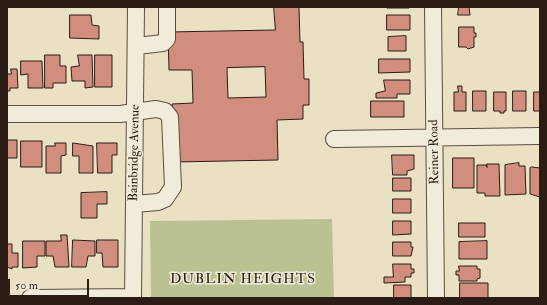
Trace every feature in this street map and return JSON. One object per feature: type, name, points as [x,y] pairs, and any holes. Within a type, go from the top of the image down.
[{"type":"street","name":"Bainbridge Avenue","points":[[133,298],[136,7]]},
{"type":"street","points":[[136,46],[163,43],[166,39],[167,7]]},
{"type":"street","name":"Reiner Road","points":[[433,7],[436,298]]},
{"type":"street","points":[[7,114],[120,114],[156,109],[166,111],[170,117],[173,187],[165,199],[158,202],[134,204]]},
{"type":"street","points":[[334,139],[540,136]]},
{"type":"street","points":[[30,298],[133,298]]},
{"type":"green space","points":[[332,219],[334,298],[151,298],[150,221]]},
{"type":"building","points":[[274,7],[299,7],[300,42],[303,42],[304,79],[309,79],[309,105],[303,105],[303,119],[277,120],[278,160],[174,162],[172,104],[193,103],[192,70],[169,70],[168,32],[275,30]],"holes":[[[265,67],[266,97],[228,98],[227,68]]]},
{"type":"building","points":[[409,7],[409,8],[387,8]]},
{"type":"building","points":[[459,7],[469,7],[470,15],[458,15]]},
{"type":"building","points":[[70,15],[91,15],[92,25],[99,26],[99,39],[70,38]]},
{"type":"building","points":[[387,15],[410,15],[410,30],[387,30]]},
{"type":"building","points":[[459,27],[474,27],[476,37],[474,37],[474,47],[468,49],[466,47],[459,47]]},
{"type":"building","points":[[406,36],[406,51],[388,51],[388,37]]},
{"type":"building","points":[[45,55],[60,55],[60,66],[66,66],[66,83],[53,83],[53,88],[45,88]]},
{"type":"building","points":[[78,55],[92,55],[93,87],[85,88],[85,81],[72,81],[71,67],[79,66]]},
{"type":"building","points":[[95,55],[112,55],[112,87],[95,87]]},
{"type":"building","points":[[379,59],[410,59],[410,72],[379,73]]},
{"type":"building","points":[[21,61],[42,61],[43,88],[28,88],[28,74],[21,75]]},
{"type":"building","points":[[11,69],[17,69],[18,88],[10,88],[10,91],[7,91],[7,74],[11,74]]},
{"type":"building","points":[[384,80],[410,80],[410,94],[397,94],[397,98],[376,98],[376,93],[385,91]]},
{"type":"building","points":[[458,86],[462,86],[462,92],[466,92],[466,111],[454,111],[454,92],[458,92]]},
{"type":"building","points":[[473,91],[486,91],[486,111],[473,111]]},
{"type":"building","points":[[513,91],[526,91],[526,111],[513,111]]},
{"type":"building","points":[[494,92],[506,92],[506,111],[504,111],[504,113],[494,111]]},
{"type":"building","points":[[534,92],[540,92],[540,111],[534,111]]},
{"type":"building","points":[[371,101],[404,101],[404,117],[371,117]]},
{"type":"building","points":[[7,140],[17,140],[17,158],[7,158]]},
{"type":"building","points":[[21,141],[42,141],[42,167],[21,167]]},
{"type":"building","points":[[55,143],[66,143],[66,155],[61,156],[61,173],[46,173],[46,146],[55,146]]},
{"type":"building","points":[[73,143],[93,146],[93,173],[79,173],[79,156],[73,156]]},
{"type":"building","points":[[97,143],[117,143],[117,155],[112,155],[112,173],[98,173]]},
{"type":"building","points":[[392,155],[414,155],[414,169],[407,171],[407,175],[393,175]]},
{"type":"building","points":[[453,158],[474,158],[474,188],[453,188]]},
{"type":"building","points":[[519,163],[519,166],[525,166],[526,194],[505,195],[505,165]]},
{"type":"building","points":[[487,164],[499,164],[500,196],[485,196],[485,193],[477,193],[477,165],[486,165],[487,167]]},
{"type":"building","points":[[530,168],[540,168],[540,197],[530,194]]},
{"type":"building","points":[[393,178],[411,178],[411,191],[393,191]]},
{"type":"building","points":[[107,192],[107,204],[97,204],[97,218],[81,218],[81,193]]},
{"type":"building","points":[[393,199],[411,199],[411,213],[393,213]]},
{"type":"building","points":[[393,221],[411,221],[411,234],[393,235]]},
{"type":"building","points":[[459,223],[485,223],[485,237],[459,237]]},
{"type":"building","points":[[61,235],[67,235],[69,267],[55,267],[53,256],[46,256],[46,241],[61,241]]},
{"type":"building","points":[[73,240],[95,241],[95,256],[88,256],[86,267],[72,267]]},
{"type":"building","points":[[97,240],[118,240],[118,267],[103,267],[102,253],[97,253]]},
{"type":"building","points":[[23,241],[45,241],[45,256],[37,256],[37,267],[23,268]]},
{"type":"building","points":[[487,241],[487,259],[459,259],[459,242]]},
{"type":"building","points":[[393,242],[411,242],[411,247],[413,247],[411,256],[393,256]]},
{"type":"building","points":[[7,244],[12,244],[12,253],[18,253],[18,267],[12,267],[12,269],[7,267]]},
{"type":"building","points":[[393,264],[411,264],[411,269],[414,269],[414,273],[411,273],[411,277],[405,277],[405,282],[384,283],[384,277],[393,277]]},
{"type":"building","points":[[459,266],[477,266],[477,269],[480,269],[480,278],[477,279],[477,281],[459,281],[459,275],[456,275],[456,271],[459,271]]},
{"type":"building","points":[[460,283],[488,283],[488,298],[460,298]]},
{"type":"building","points":[[394,285],[411,285],[411,298],[394,298]]},
{"type":"district","name":"DUBLIN HEIGHTS","points":[[243,280]]}]
